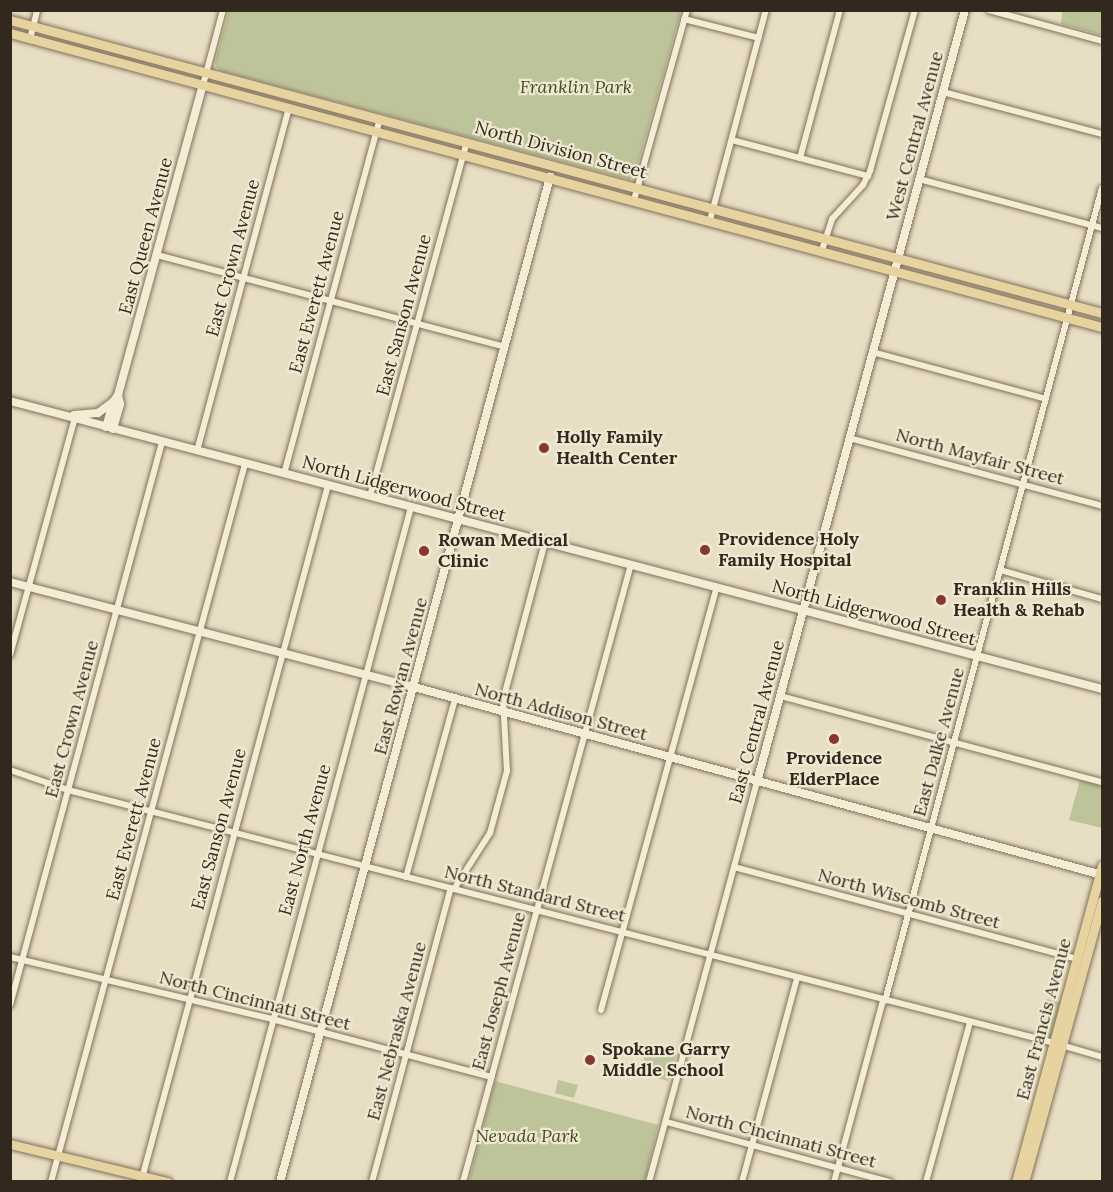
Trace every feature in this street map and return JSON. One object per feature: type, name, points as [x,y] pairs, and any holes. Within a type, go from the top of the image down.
[{"type":"main road","name":"North Division Street","points":[[10,20],[826,237],[1102,313]]},
{"type":"main road","name":"North Division Street","points":[[10,33],[894,269],[1102,327]]},
{"type":"main road","name":"East Francis Avenue","points":[[1024,1182],[1077,959],[1102,871]]},
{"type":"main road","name":"East Francis Avenue","points":[[1016,1182],[1102,901]]},
{"type":"main road","points":[[10,1144],[141,1179],[167,1182]]},
{"type":"street","points":[[30,39],[38,10]]},
{"type":"street","points":[[203,85],[223,10]]},
{"type":"street","points":[[634,200],[687,10]]},
{"type":"street","points":[[710,220],[766,10]]},
{"type":"street","points":[[800,158],[840,10]]},
{"type":"street","points":[[822,250],[835,214],[868,176],[915,10]]},
{"type":"street","name":"West Central Avenue","points":[[894,269],[965,10]]},
{"type":"street","points":[[989,10],[1102,41]]},
{"type":"street","points":[[684,19],[759,38]]},
{"type":"street","name":"East Queen Avenue","points":[[110,428],[113,402],[118,395],[203,85]]},
{"type":"street","points":[[943,92],[1102,134]]},
{"type":"street","name":"East Crown Avenue","points":[[197,451],[290,108]]},
{"type":"street","name":"East Everett Avenue","points":[[284,474],[380,119]]},
{"type":"street","points":[[732,140],[868,176]]},
{"type":"street","name":"East Sanson Avenue","points":[[370,496],[467,142]]},
{"type":"street","name":"East Rowan Avenue","points":[[280,1182],[550,177]]},
{"type":"street","points":[[919,179],[1102,228]]},
{"type":"street","name":"East Dalke Avenue","points":[[834,1182],[955,742],[1102,188]]},
{"type":"street","points":[[157,255],[504,347]]},
{"type":"street","name":"East Central Avenue","points":[[649,1182],[894,269]]},
{"type":"street","points":[[872,352],[1046,399]]},
{"type":"street","name":"East Queen Avenue","points":[[110,428],[120,404],[118,395]]},
{"type":"street","name":"North Lidgerwood Street","points":[[10,401],[1102,689]]},
{"type":"street","points":[[66,416],[98,413],[113,402]]},
{"type":"street","points":[[10,655],[75,418]]},
{"type":"street","name":"North Mayfair Street","points":[[849,438],[1102,506]]},
{"type":"street","name":"East Crown Avenue","points":[[10,1005],[162,442]]},
{"type":"street","name":"East Everett Avenue","points":[[51,1182],[245,464]]},
{"type":"street","name":"East Sanson Avenue","points":[[141,1179],[328,485]]},
{"type":"street","name":"East North Avenue","points":[[230,1182],[316,854],[411,507]]},
{"type":"street","name":"East Nebraska Avenue","points":[[372,1182],[452,889],[484,844],[507,771],[503,700],[545,542]]},
{"type":"street","name":"East Joseph Avenue","points":[[463,1182],[631,564]]},
{"type":"street","points":[[1000,570],[1102,599]]},
{"type":"street","name":"North Addison Street","points":[[10,582],[414,687],[931,829],[1102,871]]},
{"type":"street","points":[[602,1010],[717,587]]},
{"type":"street","points":[[780,696],[1102,782]]},
{"type":"street","points":[[406,877],[455,699]]},
{"type":"street","name":"North Standard Street","points":[[10,770],[68,790],[1102,1056]]},
{"type":"street","name":"North Wiscomb Street","points":[[734,867],[1077,959]]},
{"type":"street","name":"North Cincinnati Street","points":[[10,957],[272,1019],[491,1077]]},
{"type":"street","points":[[742,1182],[797,978]]},
{"type":"street","points":[[926,1182],[970,1022]]},
{"type":"street","name":"North Cincinnati Street","points":[[666,1122],[890,1182]]},
{"type":"green space","name":"Franklin Park","points":[[229,10],[681,11],[635,174],[630,180],[221,71],[216,67],[215,62]]},
{"type":"green space","points":[[1062,11],[1102,11],[1102,35],[1061,24]]},
{"type":"green space","points":[[1080,780],[1102,786],[1102,828],[1069,820]]},
{"type":"green space","points":[[1047,999],[1061,1002],[1053,1036],[1038,1034]]},
{"type":"green space","points":[[647,1047],[676,1055],[668,1081],[640,1073]]},
{"type":"green space","points":[[558,1080],[578,1085],[574,1098],[555,1093]]},
{"type":"green space","name":"Nevada Park","points":[[495,1081],[658,1125],[645,1181],[469,1181]]},
{"type":"place","name":"Holly Family Health Center","points":[[544,448]]},
{"type":"place","name":"Providence Holy Family Hospital","points":[[705,550]]},
{"type":"place","name":"Rowan Medical Clinic","points":[[424,551]]},
{"type":"place","name":"Franklin Hills Health & Rehab","points":[[941,600]]},
{"type":"place","name":"Providence ElderPlace","points":[[834,739]]},
{"type":"place","name":"Spokane Garry Middle School","points":[[590,1060]]}]
